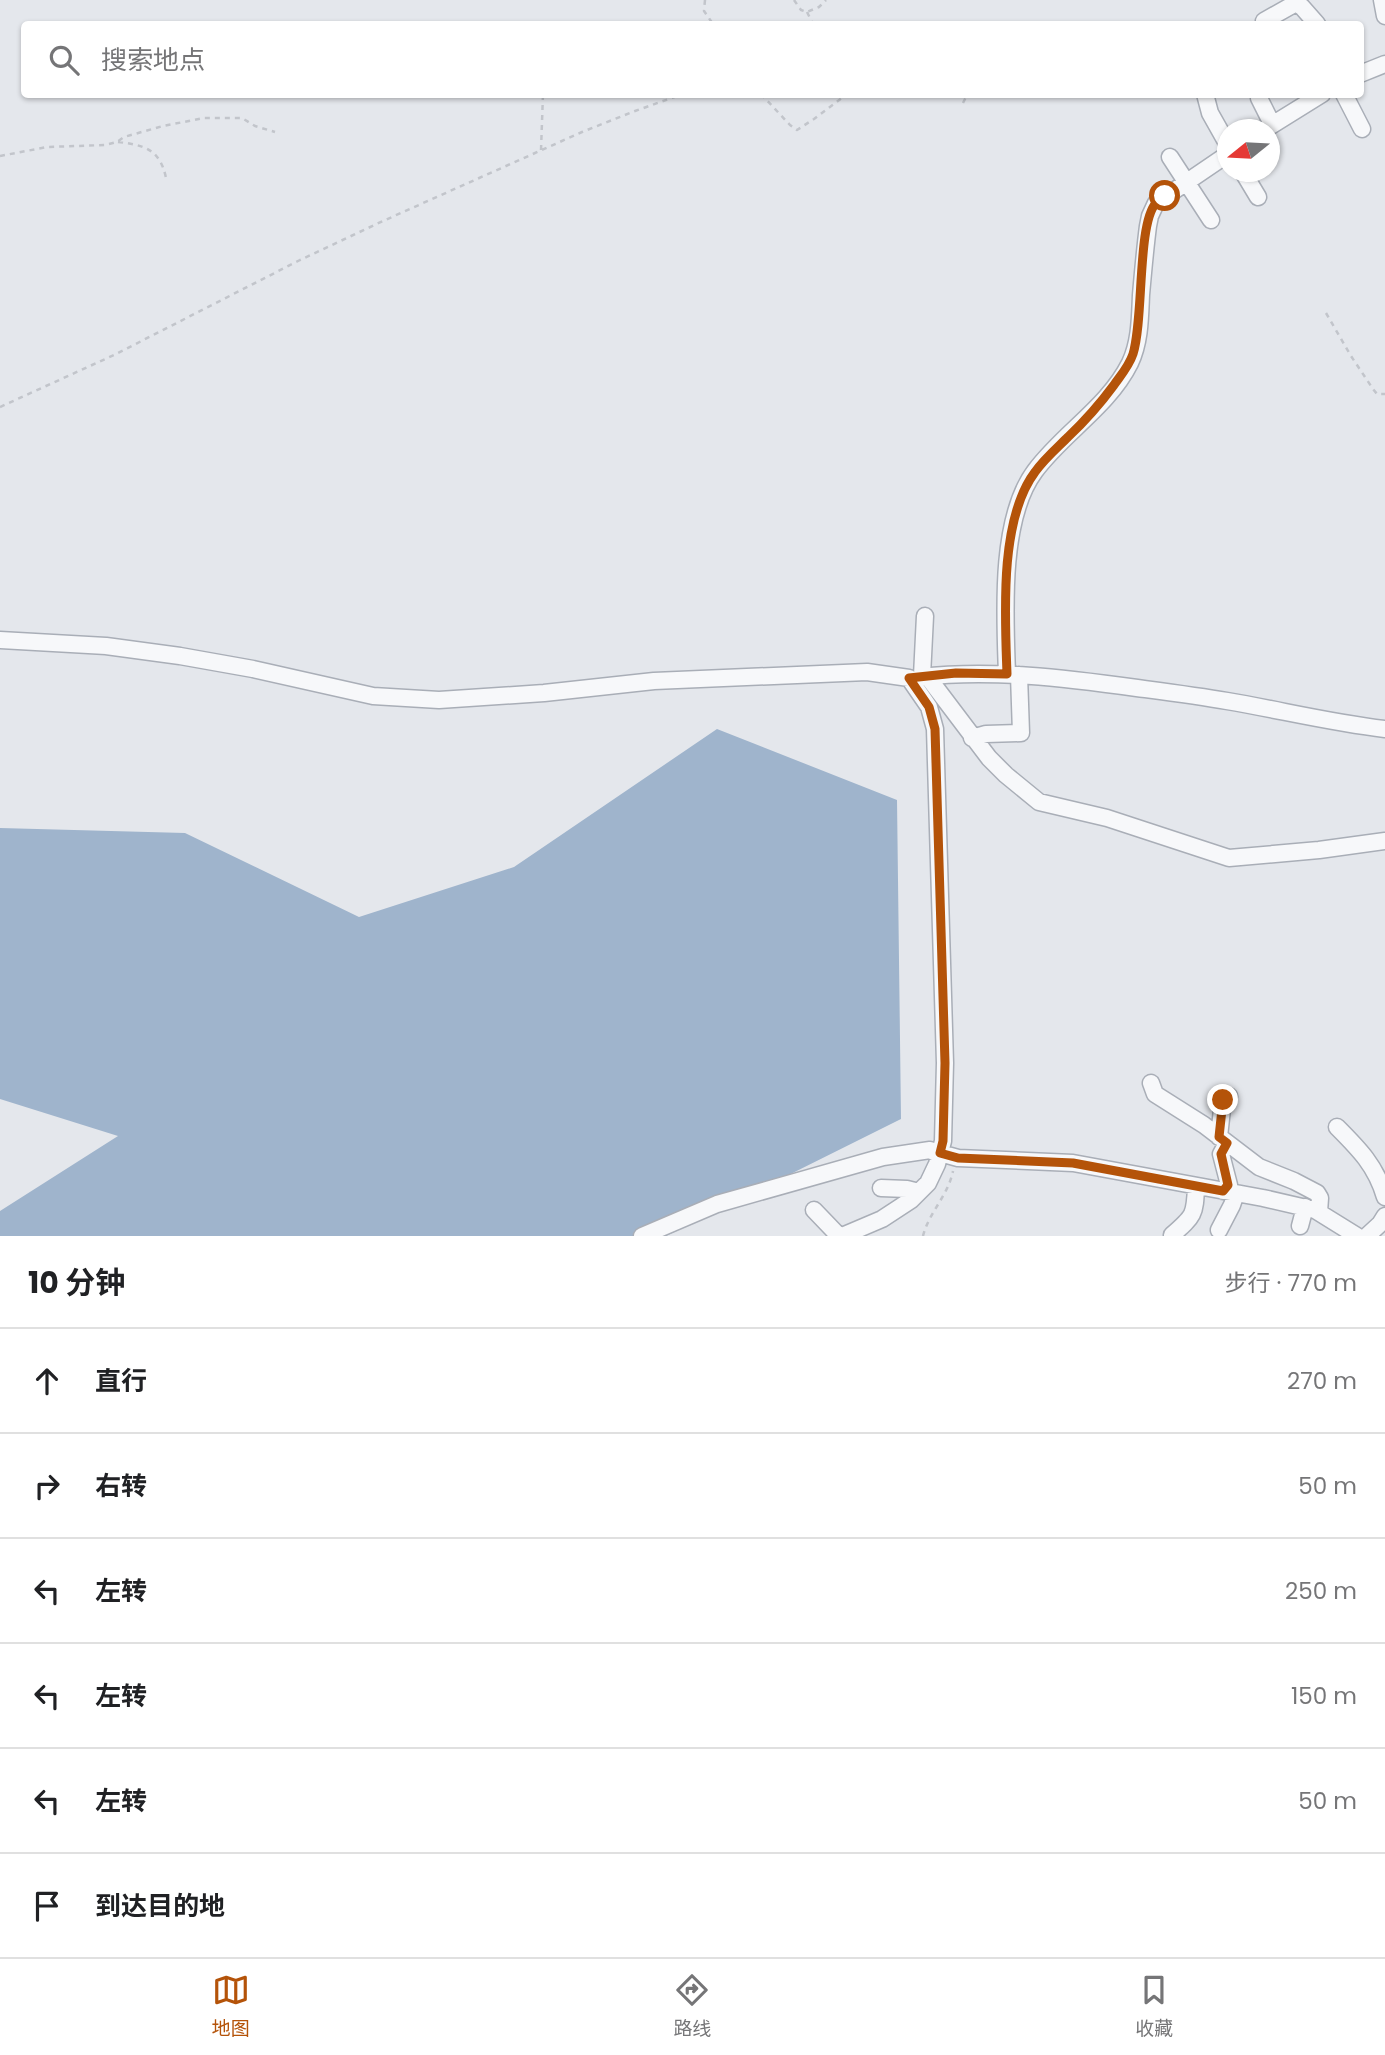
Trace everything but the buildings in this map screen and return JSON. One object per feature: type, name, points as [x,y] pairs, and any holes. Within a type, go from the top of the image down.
[{"type":"street","points":[[1382,0],[1385,16]]},
{"type":"street","points":[[1264,21],[1296,3],[1314,21]]},
{"type":"street","points":[[1364,72],[1385,64]]},
{"type":"street","points":[[1206,98],[1217,126]]},
{"type":"street","points":[[1259,98],[1266,119]]},
{"type":"street","points":[[1280,120],[1315,98]]},
{"type":"street","points":[[1346,98],[1362,129]]},
{"type":"street","points":[[1170,157],[1211,220]]},
{"type":"street","points":[[972,738],[986,734],[1021,733],[1005,619],[1012,532],[1020,496],[1035,471],[1106,397],[1131,361],[1139,330],[1145,245],[1150,216],[1156,203],[1217,161]]},
{"type":"street","points":[[1249,182],[1258,197]]},
{"type":"street","points":[[814,1210],[841,1236],[882,1219],[911,1200],[928,1183],[945,1155],[945,1063],[935,729],[920,677],[925,615]]},
{"type":"street","points":[[0,640],[106,646],[253,669],[373,695],[439,699],[544,693],[654,681],[867,672],[920,677],[956,673],[1013,674],[1090,681],[1385,729]]},
{"type":"street","points":[[920,677],[1006,775],[1038,802],[1107,818],[1229,859],[1385,841]]},
{"type":"street","points":[[1151,1083],[1155,1094],[1191,1116],[1259,1167],[1317,1194],[1320,1198],[1300,1226]]},
{"type":"street","points":[[1219,1230],[1233,1205],[1221,1154],[1223,1100],[1229,1096]]},
{"type":"street","points":[[1337,1127],[1359,1148],[1380,1181],[1385,1197]]},
{"type":"street","points":[[642,1236],[717,1204],[883,1157],[930,1150],[945,1155],[1073,1163],[1230,1192],[1312,1209],[1357,1236]]},
{"type":"street","points":[[1172,1235],[1193,1214],[1196,1186]]},
{"type":"street","points":[[880,1188],[919,1192]]},
{"type":"street","points":[[1367,1236],[1385,1216]]},
{"type":"path","points":[[705,0],[704,11],[711,21]]},
{"type":"path","points":[[794,0],[807,12],[812,21]]},
{"type":"path","points":[[807,12],[819,7],[826,0]]},
{"type":"path","points":[[541,150],[543,98]]},
{"type":"path","points":[[0,407],[114,355],[300,260],[541,150],[672,98]]},
{"type":"path","points":[[765,98],[797,130],[841,98]]},
{"type":"path","points":[[962,103],[965,98]]},
{"type":"path","points":[[117,142],[124,137],[163,126],[218,117],[242,118],[255,127],[275,132]]},
{"type":"path","points":[[0,156],[47,147],[96,147],[117,142],[139,145],[154,153],[162,162],[166,178]]},
{"type":"path","points":[[1326,313],[1373,389],[1377,394],[1385,394]]},
{"type":"path","points":[[923,1236],[934,1208],[948,1189],[945,1155]]},
{"type":"water","points":[[717,729],[897,800],[901,1119],[666,1236],[0,1236],[0,1211],[118,1136],[0,1099],[0,828],[185,833],[359,917],[514,867]]},
{"type":"route","points":[[1165,196],[1156,203],[1150,216],[1145,245],[1139,330],[1131,361],[1106,397],[1035,471],[1020,496],[1008,568],[1005,619],[1007,674],[956,673],[909,678],[929,707],[935,729],[945,1063],[943,1141],[940,1153],[958,1158],[1073,1163],[1223,1191],[1228,1185],[1221,1154],[1227,1143],[1219,1137],[1223,1100]]}]
